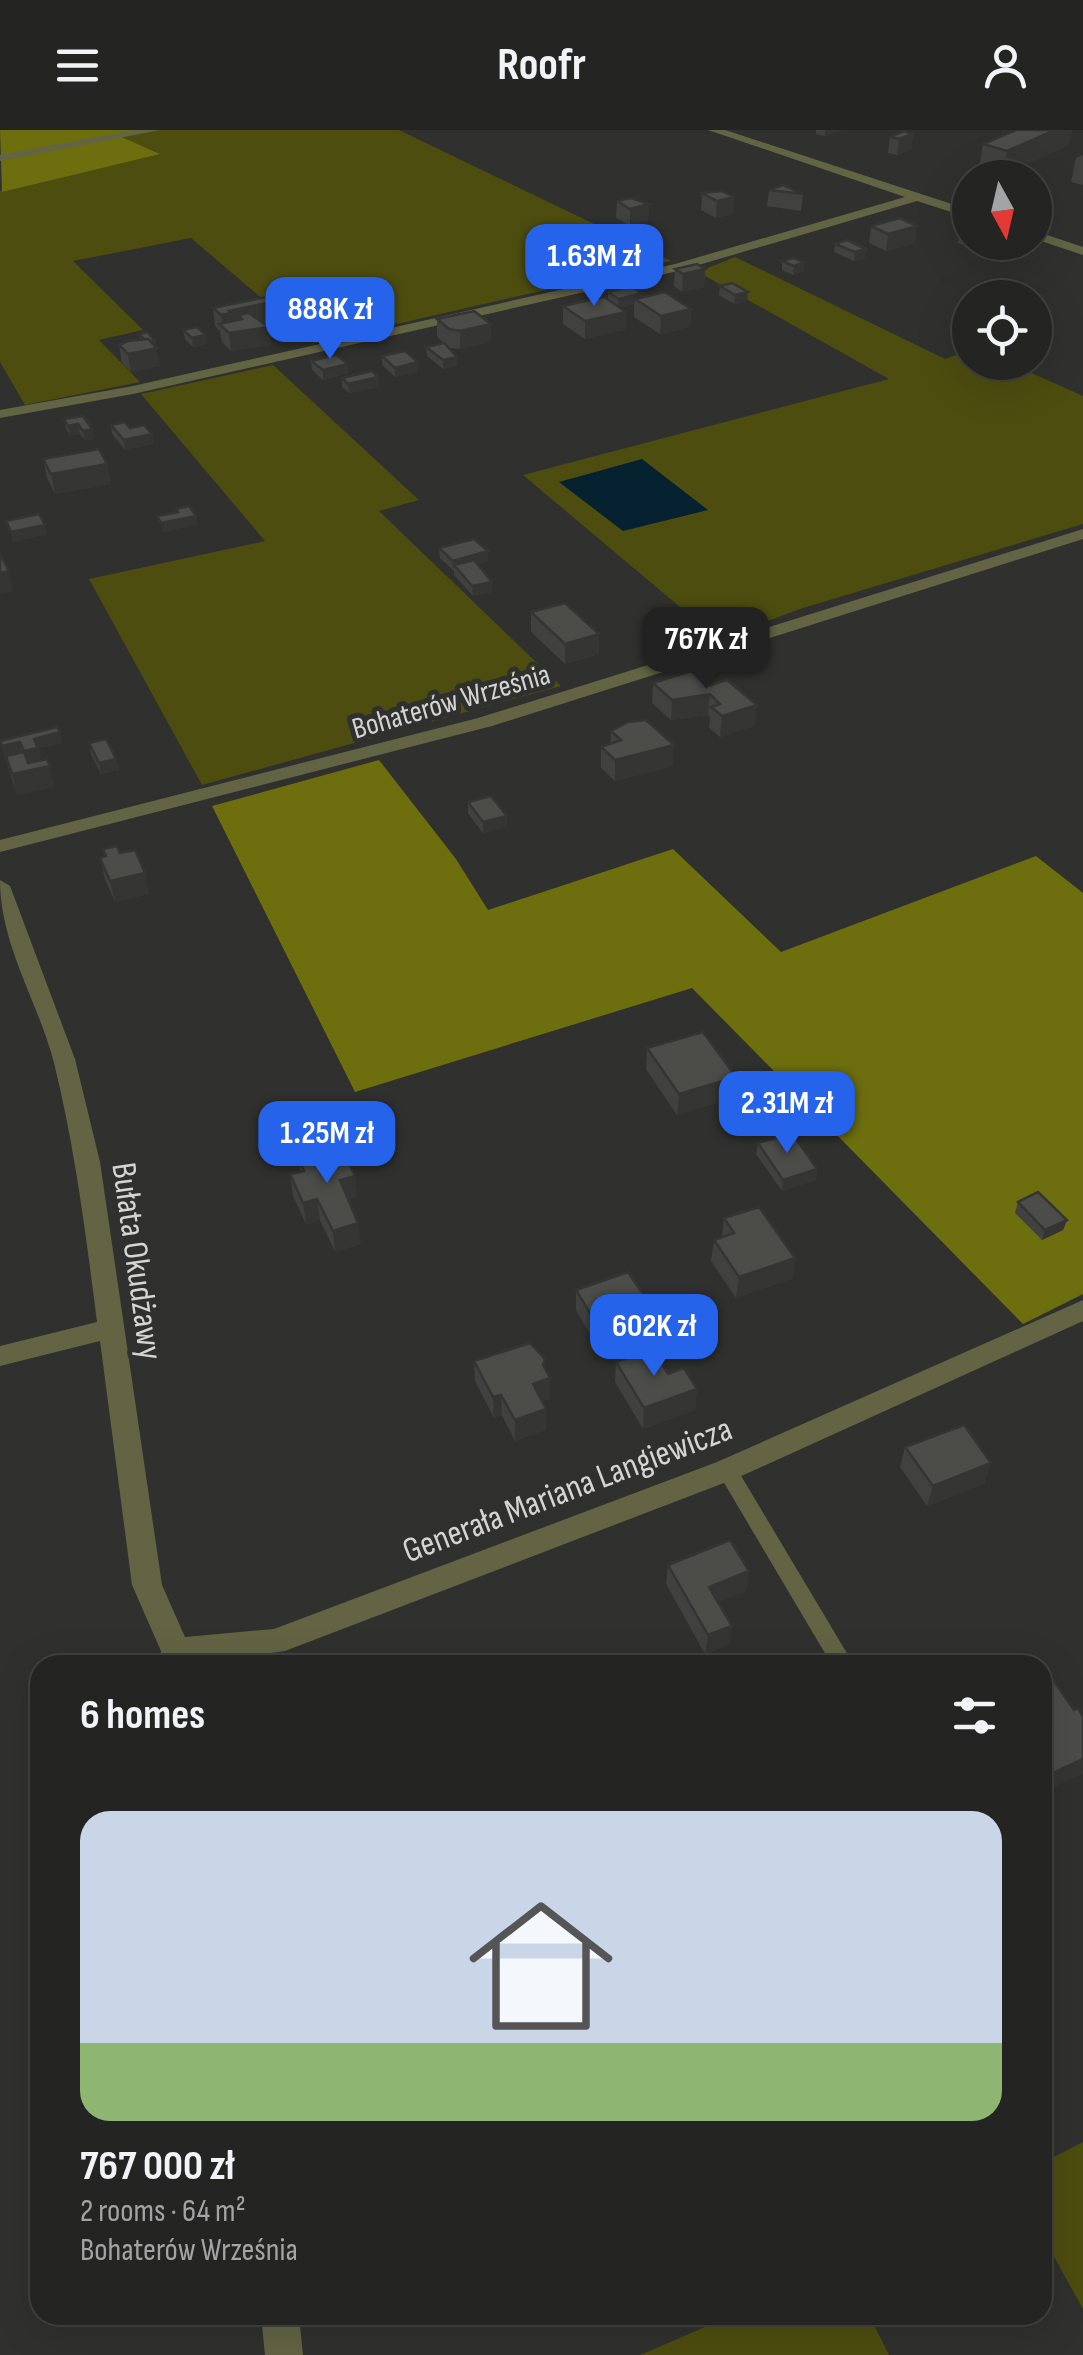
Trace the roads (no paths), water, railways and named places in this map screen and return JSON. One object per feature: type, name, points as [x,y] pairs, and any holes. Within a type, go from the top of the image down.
[{"type":"street","points":[[0,158],[154,130]]},
{"type":"street","points":[[714,130],[952,208]]},
{"type":"street","points":[[0,414],[133,390],[678,267],[916,197]]},
{"type":"street","points":[[1052,241],[1083,251]]},
{"type":"street","name":"Bohaterów Września","points":[[0,846],[485,722],[1083,534]]},
{"type":"street","name":"Bułata Okudżawy","points":[[0,886],[64,1059],[88,1162],[108,1329],[147,1585],[175,1655]]},
{"type":"street","name":"Generała Mariana Langiewicza","points":[[194,1655],[274,1642],[727,1470],[1083,1310]]},
{"type":"street","points":[[0,1356],[108,1329]]},
{"type":"street","points":[[281,2325],[284,2355]]},
{"type":"lane","points":[[727,1470],[836,1655]]},
{"type":"water","points":[[642,459],[708,510],[623,531],[559,482]]}]
